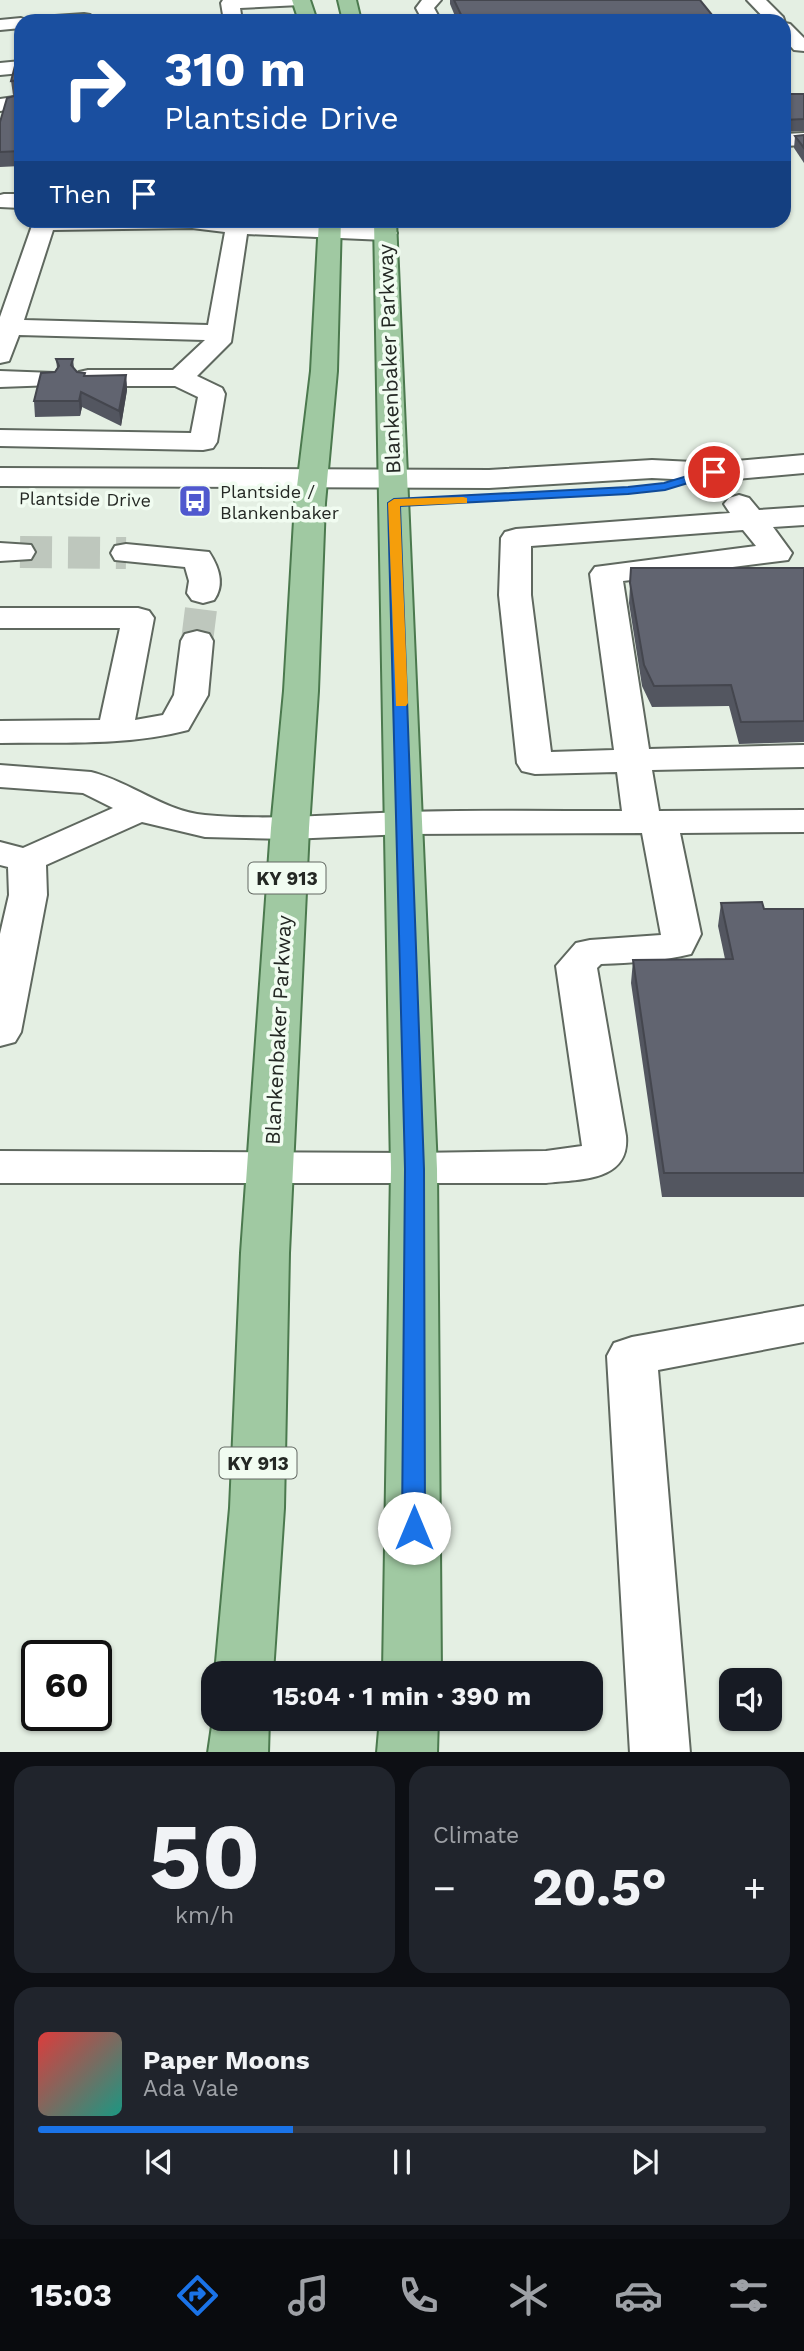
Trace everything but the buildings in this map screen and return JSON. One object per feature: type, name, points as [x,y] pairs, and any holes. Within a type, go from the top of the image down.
[{"type":"main road","name":"Blankenbaker Parkway","points":[[245,1661],[257,1508],[269,1168],[289,828],[301,691],[311,492],[324,371],[330,228]]},
{"type":"main road","name":"Blankenbaker Parkway","points":[[385,228],[415,1169],[412,1661]]},
{"type":"main road","points":[[238,1752],[239,1731]]},
{"type":"main road","points":[[407,1752],[408,1731]]},
{"type":"street","points":[[230,8],[301,0]]},
{"type":"street","points":[[756,0],[769,14]]},
{"type":"street","points":[[791,36],[801,46]]},
{"type":"street","points":[[0,355],[42,228]]},
{"type":"street","points":[[180,378],[218,342],[237,228]]},
{"type":"street","points":[[9,327],[220,333]]},
{"type":"street","points":[[0,439],[203,442],[212,394],[180,378],[88,379]]},
{"type":"street","points":[[0,379],[45,379]]},
{"type":"street","name":"Plantside Drive","points":[[0,497],[393,491],[628,491],[665,487],[714,472],[804,464]]},
{"type":"street","points":[[714,472],[751,519],[790,553]]},
{"type":"street","name":"Plantside Drive","points":[[0,477],[311,492]]},
{"type":"street","points":[[804,516],[516,538],[514,595],[535,763],[634,762],[721,755],[804,756]]},
{"type":"street","points":[[126,552],[198,559],[205,581],[203,593]]},
{"type":"street","points":[[0,1167],[415,1169],[546,1167],[593,1162],[605,1151],[576,966],[590,952],[654,950],[677,945],[681,934],[634,762],[606,574],[790,553]]},
{"type":"street","points":[[0,618],[138,618],[114,731]]},
{"type":"street","points":[[0,732],[140,730],[176,723],[191,695],[197,641]]},
{"type":"street","points":[[0,776],[91,783],[163,818],[205,826],[289,828],[405,823],[804,821]]},
{"type":"street","points":[[0,1032],[29,895],[13,856],[142,808]]},
{"type":"street","points":[[660,1752],[632,1356],[804,1325]]},
{"type":"tunnel","points":[[20,552],[126,553]]},
{"type":"tunnel","points":[[197,641],[203,593]]},
{"type":"slow traffic","points":[[401,703],[394,503],[463,501]]},
{"type":"place","name":"Plantside / Blankenbaker","points":[[195,501]]},
{"type":"route","points":[[414,1528],[415,1169],[394,503],[628,491],[665,487],[714,472]]}]
